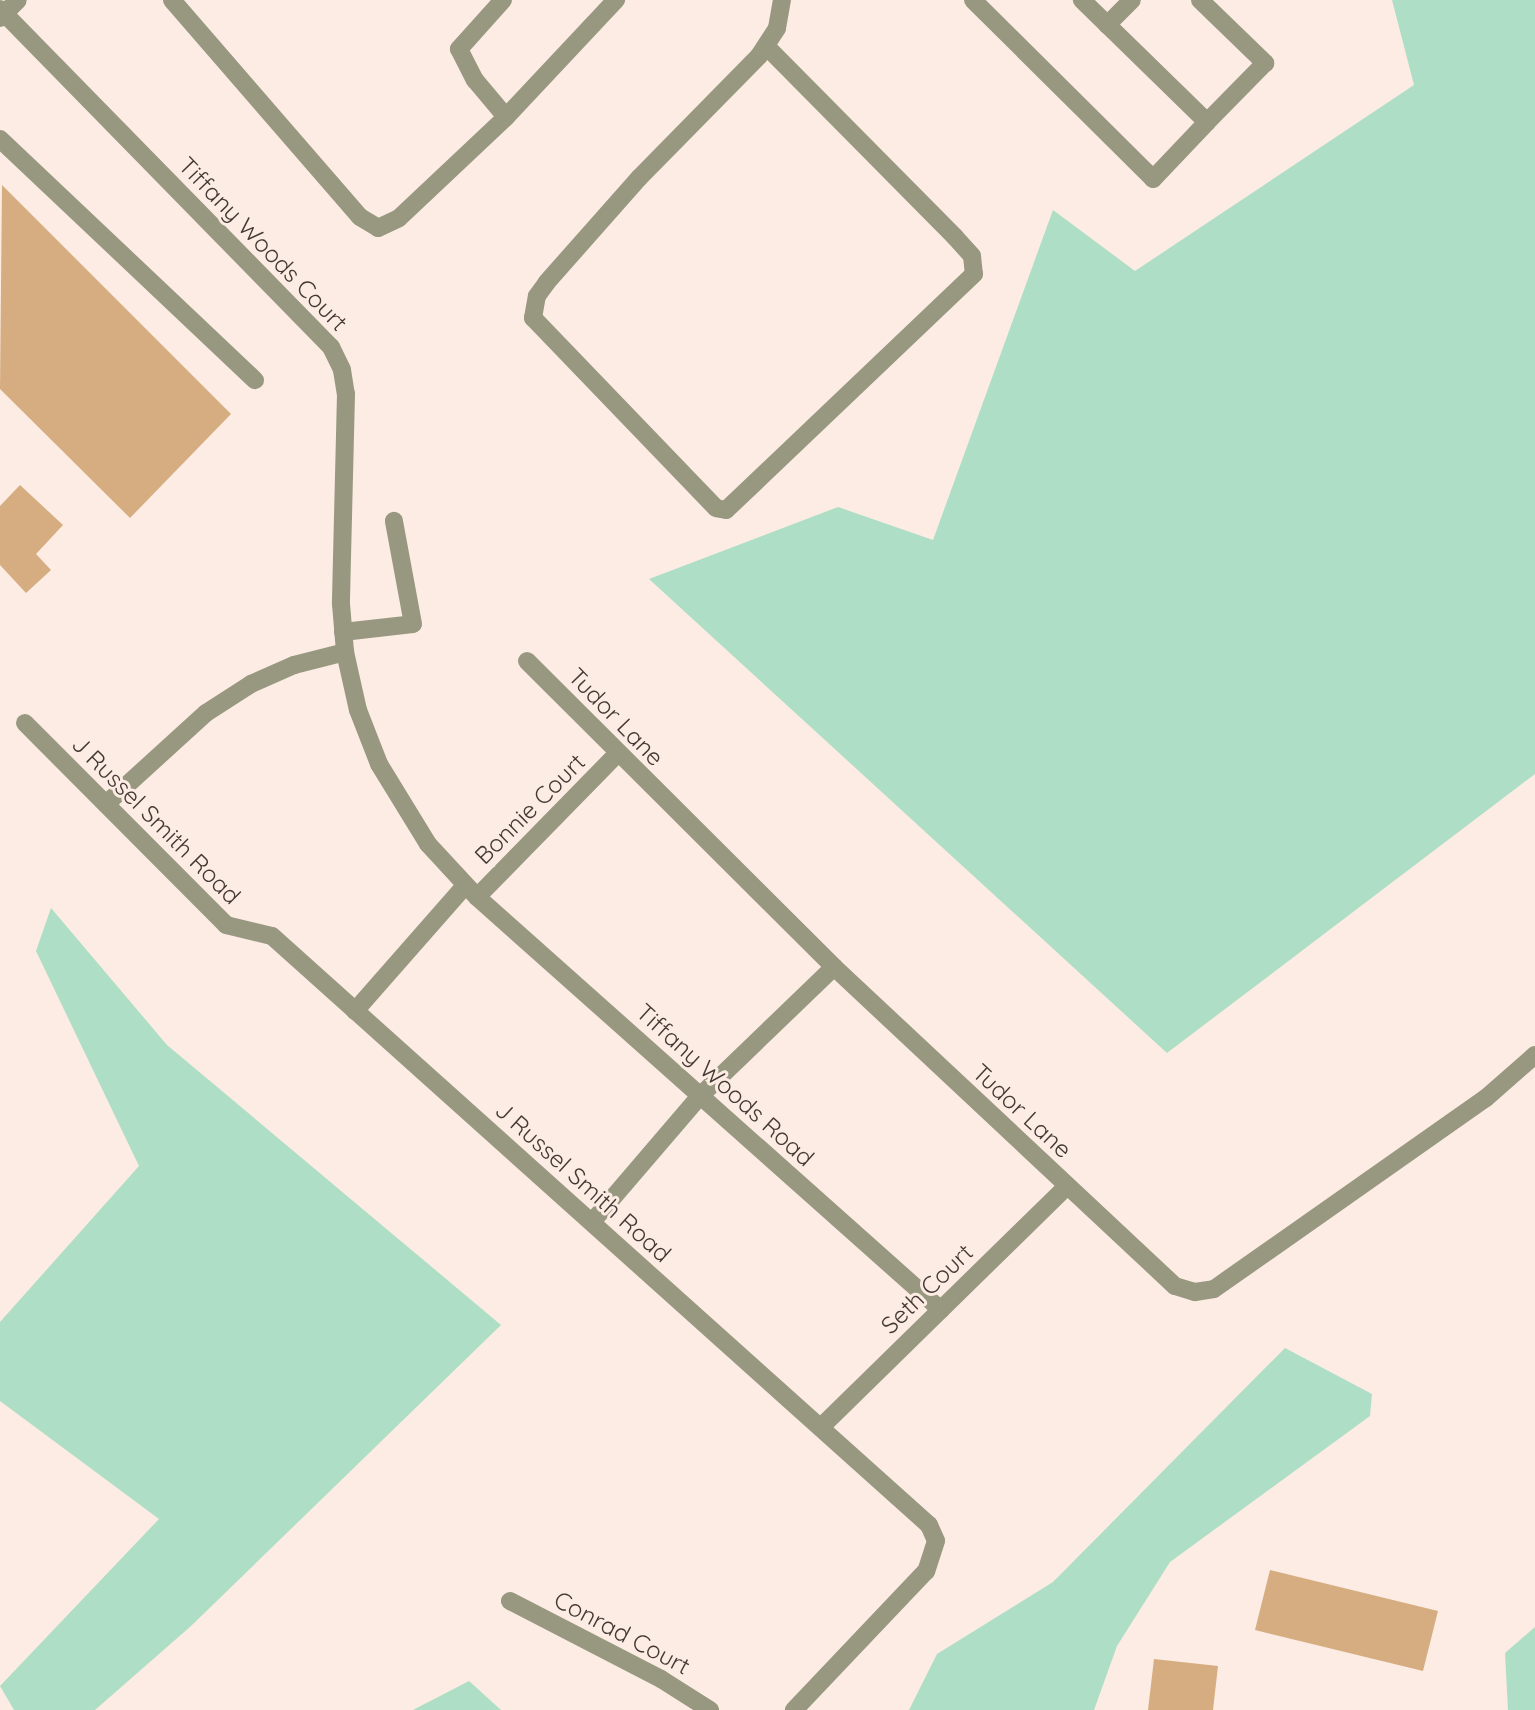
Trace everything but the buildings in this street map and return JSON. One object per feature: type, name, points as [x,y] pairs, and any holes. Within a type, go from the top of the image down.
[{"type":"street","points":[[1,13],[18,0]]},
{"type":"street","points":[[172,0],[360,218],[378,228],[399,218],[506,117],[616,0]]},
{"type":"street","points":[[503,0],[459,49],[475,80],[506,117]]},
{"type":"street","points":[[766,46],[955,237],[972,256],[974,274],[726,510],[716,508],[533,318],[537,296],[547,282],[766,46],[777,28],[782,0]]},
{"type":"street","points":[[972,0],[1153,179],[1265,63],[1200,0]]},
{"type":"street","points":[[1082,0],[1207,122]]},
{"type":"street","points":[[1107,24],[1132,0]]},
{"type":"street","name":"Tiffany Woods Court","points":[[1,13],[331,347],[342,370],[346,394],[345,652]]},
{"type":"street","points":[[0,139],[255,380]]},
{"type":"street","points":[[343,632],[413,624],[394,521]]},
{"type":"street","points":[[106,804],[206,713],[251,684],[294,665],[345,652]]},
{"type":"street","name":"Tiffany Woods Road","points":[[345,652],[358,710],[379,764],[428,844],[471,891],[941,1310]]},
{"type":"street","name":"Tudor Lane","points":[[527,661],[617,754],[834,967],[1175,1286],[1195,1292],[1214,1289],[1486,1098],[1535,1055]]},
{"type":"street","name":"J Russel Smith Road","points":[[25,723],[226,925],[272,936],[929,1525],[936,1541],[926,1570],[794,1710]]},
{"type":"street","name":"Bonnie Court","points":[[355,1011],[471,891],[617,754]]},
{"type":"street","points":[[592,1222],[700,1096],[834,967]]},
{"type":"street","name":"Seth Court","points":[[821,1427],[1067,1186]]},
{"type":"street","name":"Conrad Court","points":[[510,1601],[661,1679],[710,1710]]},
{"type":"green space","points":[[1392,0],[1535,0],[1535,774],[1167,1053],[649,579],[838,507],[933,540],[1053,210],[1135,271],[1414,85]]},
{"type":"green space","points":[[51,908],[167,1045],[501,1325],[191,1626],[95,1710],[14,1710],[0,1686],[159,1519],[0,1401],[0,1322],[139,1166],[36,951]]},
{"type":"green space","points":[[1285,1348],[1372,1394],[1370,1416],[1170,1562],[1117,1646],[1094,1710],[909,1710],[937,1654],[1053,1582]]},
{"type":"green space","points":[[1535,1627],[1535,1710],[1508,1710],[1505,1653]]},
{"type":"green space","points":[[469,1681],[501,1710],[413,1710]]}]
